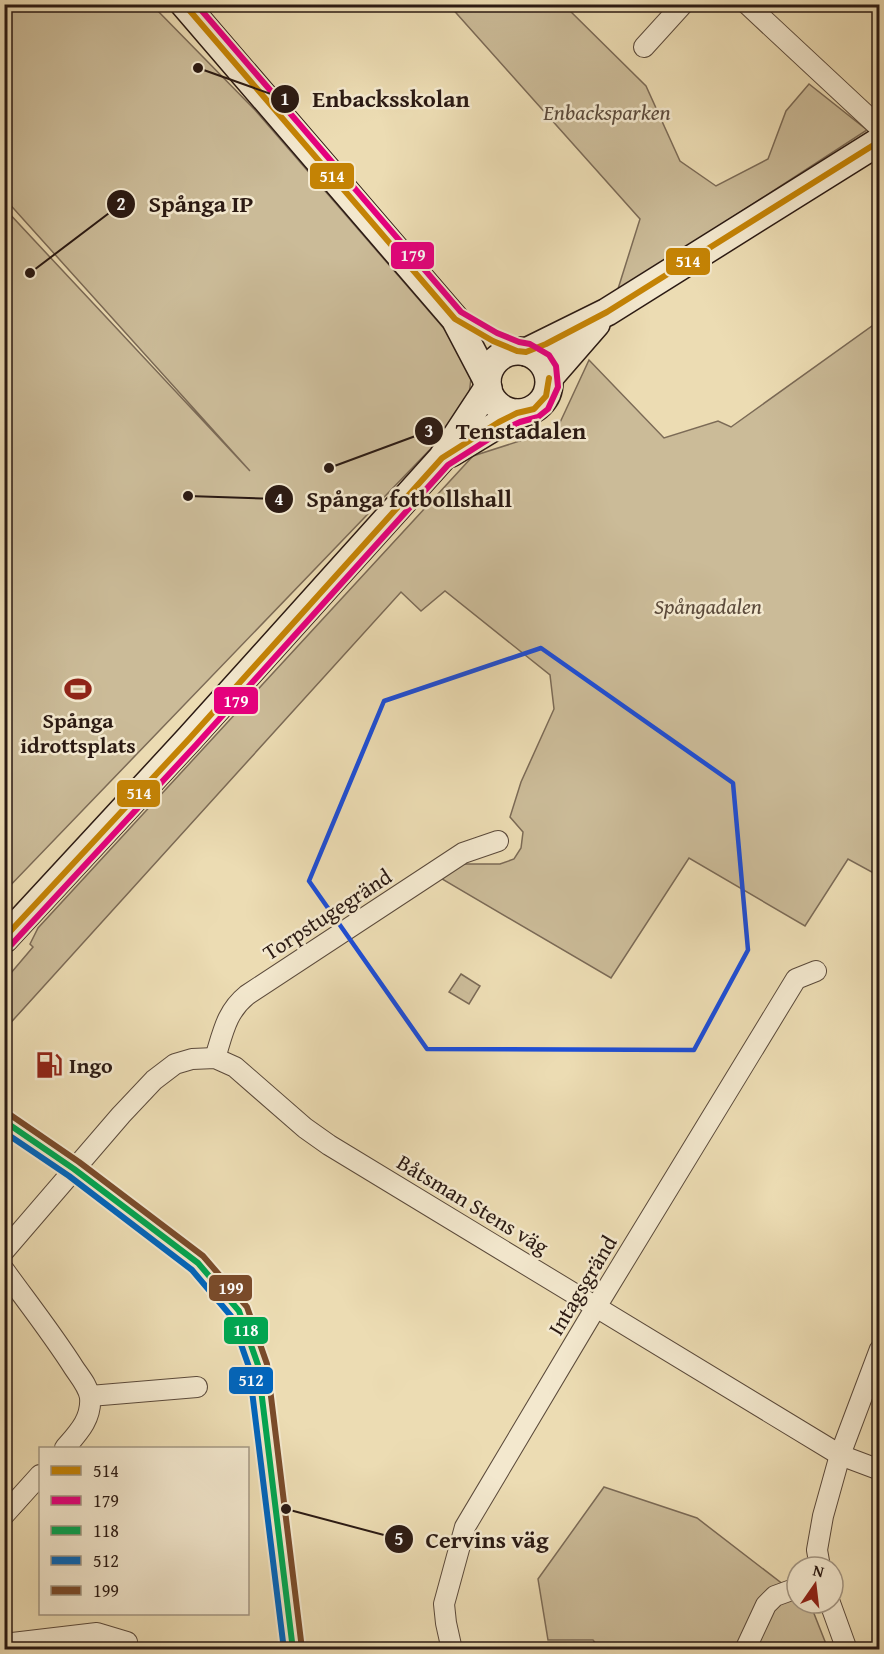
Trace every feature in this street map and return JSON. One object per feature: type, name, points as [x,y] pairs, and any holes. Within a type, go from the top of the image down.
[{"type":"street","points":[[184,4],[455,319],[495,402],[517,413]]},
{"type":"street","points":[[644,47],[683,4]]},
{"type":"street","points":[[747,4],[879,128]]},
{"type":"street","points":[[4,939],[189,739],[442,458],[488,384],[493,363],[508,352],[522,351],[607,312],[879,141]]},
{"type":"street","points":[[549,378],[607,312]]},
{"type":"street","points":[[442,458],[499,422],[517,413],[534,409],[541,403],[549,387],[549,378],[542,361],[493,340],[455,319]]},
{"type":"street","name":"Torpstugegränd","points":[[215,1058],[227,1017],[237,1003],[247,995],[463,853],[498,841]]},
{"type":"street","name":"Intagsgränd","points":[[452,1650],[444,1604],[465,1527],[796,979],[816,971]]},
{"type":"street","points":[[4,1251],[154,1080],[175,1064],[192,1059],[215,1058]]},
{"type":"street","name":"Båtsman Stens väg","points":[[215,1058],[234,1067],[304,1128],[329,1145],[840,1455],[879,1470]]},
{"type":"street","points":[[4,1121],[74,1169],[198,1263],[239,1311],[258,1365],[293,1650]]},
{"type":"street","points":[[4,1270],[64,1353],[90,1396],[89,1411],[84,1427],[66,1447]]},
{"type":"street","points":[[818,1555],[822,1516],[840,1455],[879,1349]]},
{"type":"street","points":[[90,1396],[197,1387]]},
{"type":"street","points":[[4,1515],[39,1476]]},
{"type":"street","points":[[745,1650],[766,1605],[775,1596],[785,1592]]},
{"type":"street","points":[[834,1615],[847,1650]]},
{"type":"street","points":[[4,1644],[98,1633],[127,1642]]},
{"type":"highlighted area","points":[[541,648],[733,783],[748,950],[694,1050],[427,1049],[309,881],[384,701]]},
{"type":"green space","points":[[5,5],[152,5],[255,110],[473,362],[467,411],[5,891],[5,209],[250,471],[5,199]]},
{"type":"green space","name":"Enbacksparken","points":[[449,5],[564,5],[646,86],[680,161],[716,186],[768,159],[786,111],[809,84],[867,130],[617,292],[640,219]]},
{"type":"green space","name":"Spångadalen","points":[[879,321],[879,876],[848,859],[805,926],[689,858],[611,978],[442,879],[461,864],[500,864],[514,859],[521,848],[523,832],[510,817],[521,782],[554,709],[550,675],[445,591],[421,611],[401,592],[5,1029],[5,980],[33,947],[30,944],[38,928],[473,456],[557,429],[589,360],[664,438],[718,421],[731,427]]},
{"type":"green space","points":[[461,974],[480,986],[469,1004],[449,992]]},
{"type":"green space","points":[[604,1487],[697,1518],[785,1586],[785,1615],[815,1615],[828,1649],[601,1650],[593,1640],[548,1640],[538,1579]]},
{"type":"transit line","name":"514","points":[[184,4],[455,319],[493,341],[517,351],[526,352],[546,344],[607,312],[880,141]]},
{"type":"transit line","name":"179","points":[[11,945],[196,745],[448,465],[503,430],[538,417],[548,409],[558,387],[556,366],[549,355],[530,344],[497,333],[461,312],[196,4]]},
{"type":"transit line","name":"514","points":[[4,938],[189,739],[442,458],[499,422],[517,413],[534,409],[546,396],[549,378]]},
{"type":"transit line","name":"199","points":[[9,1114],[79,1162],[203,1256],[247,1307],[267,1364],[302,1649]]},
{"type":"transit line","name":"118","points":[[4,1121],[74,1169],[198,1263],[239,1311],[258,1365],[293,1650]]},
{"type":"transit line","name":"512","points":[[4,1132],[69,1176],[192,1270],[231,1316],[249,1367],[284,1650]]},
{"type":"place","name":"Enbacksskolan","points":[[198,68]]},
{"type":"place","name":"Spånga IP","points":[[30,273]]},
{"type":"place","name":"Tenstadalen","points":[[329,468]]},
{"type":"place","name":"Spånga fotbollshall","points":[[188,496]]},
{"type":"place","name":"Spånga idrottsplats","points":[[78,689]]},
{"type":"place","name":"Ingo","points":[[49,1065]]},
{"type":"place","name":"Cervins väg","points":[[286,1509]]}]
